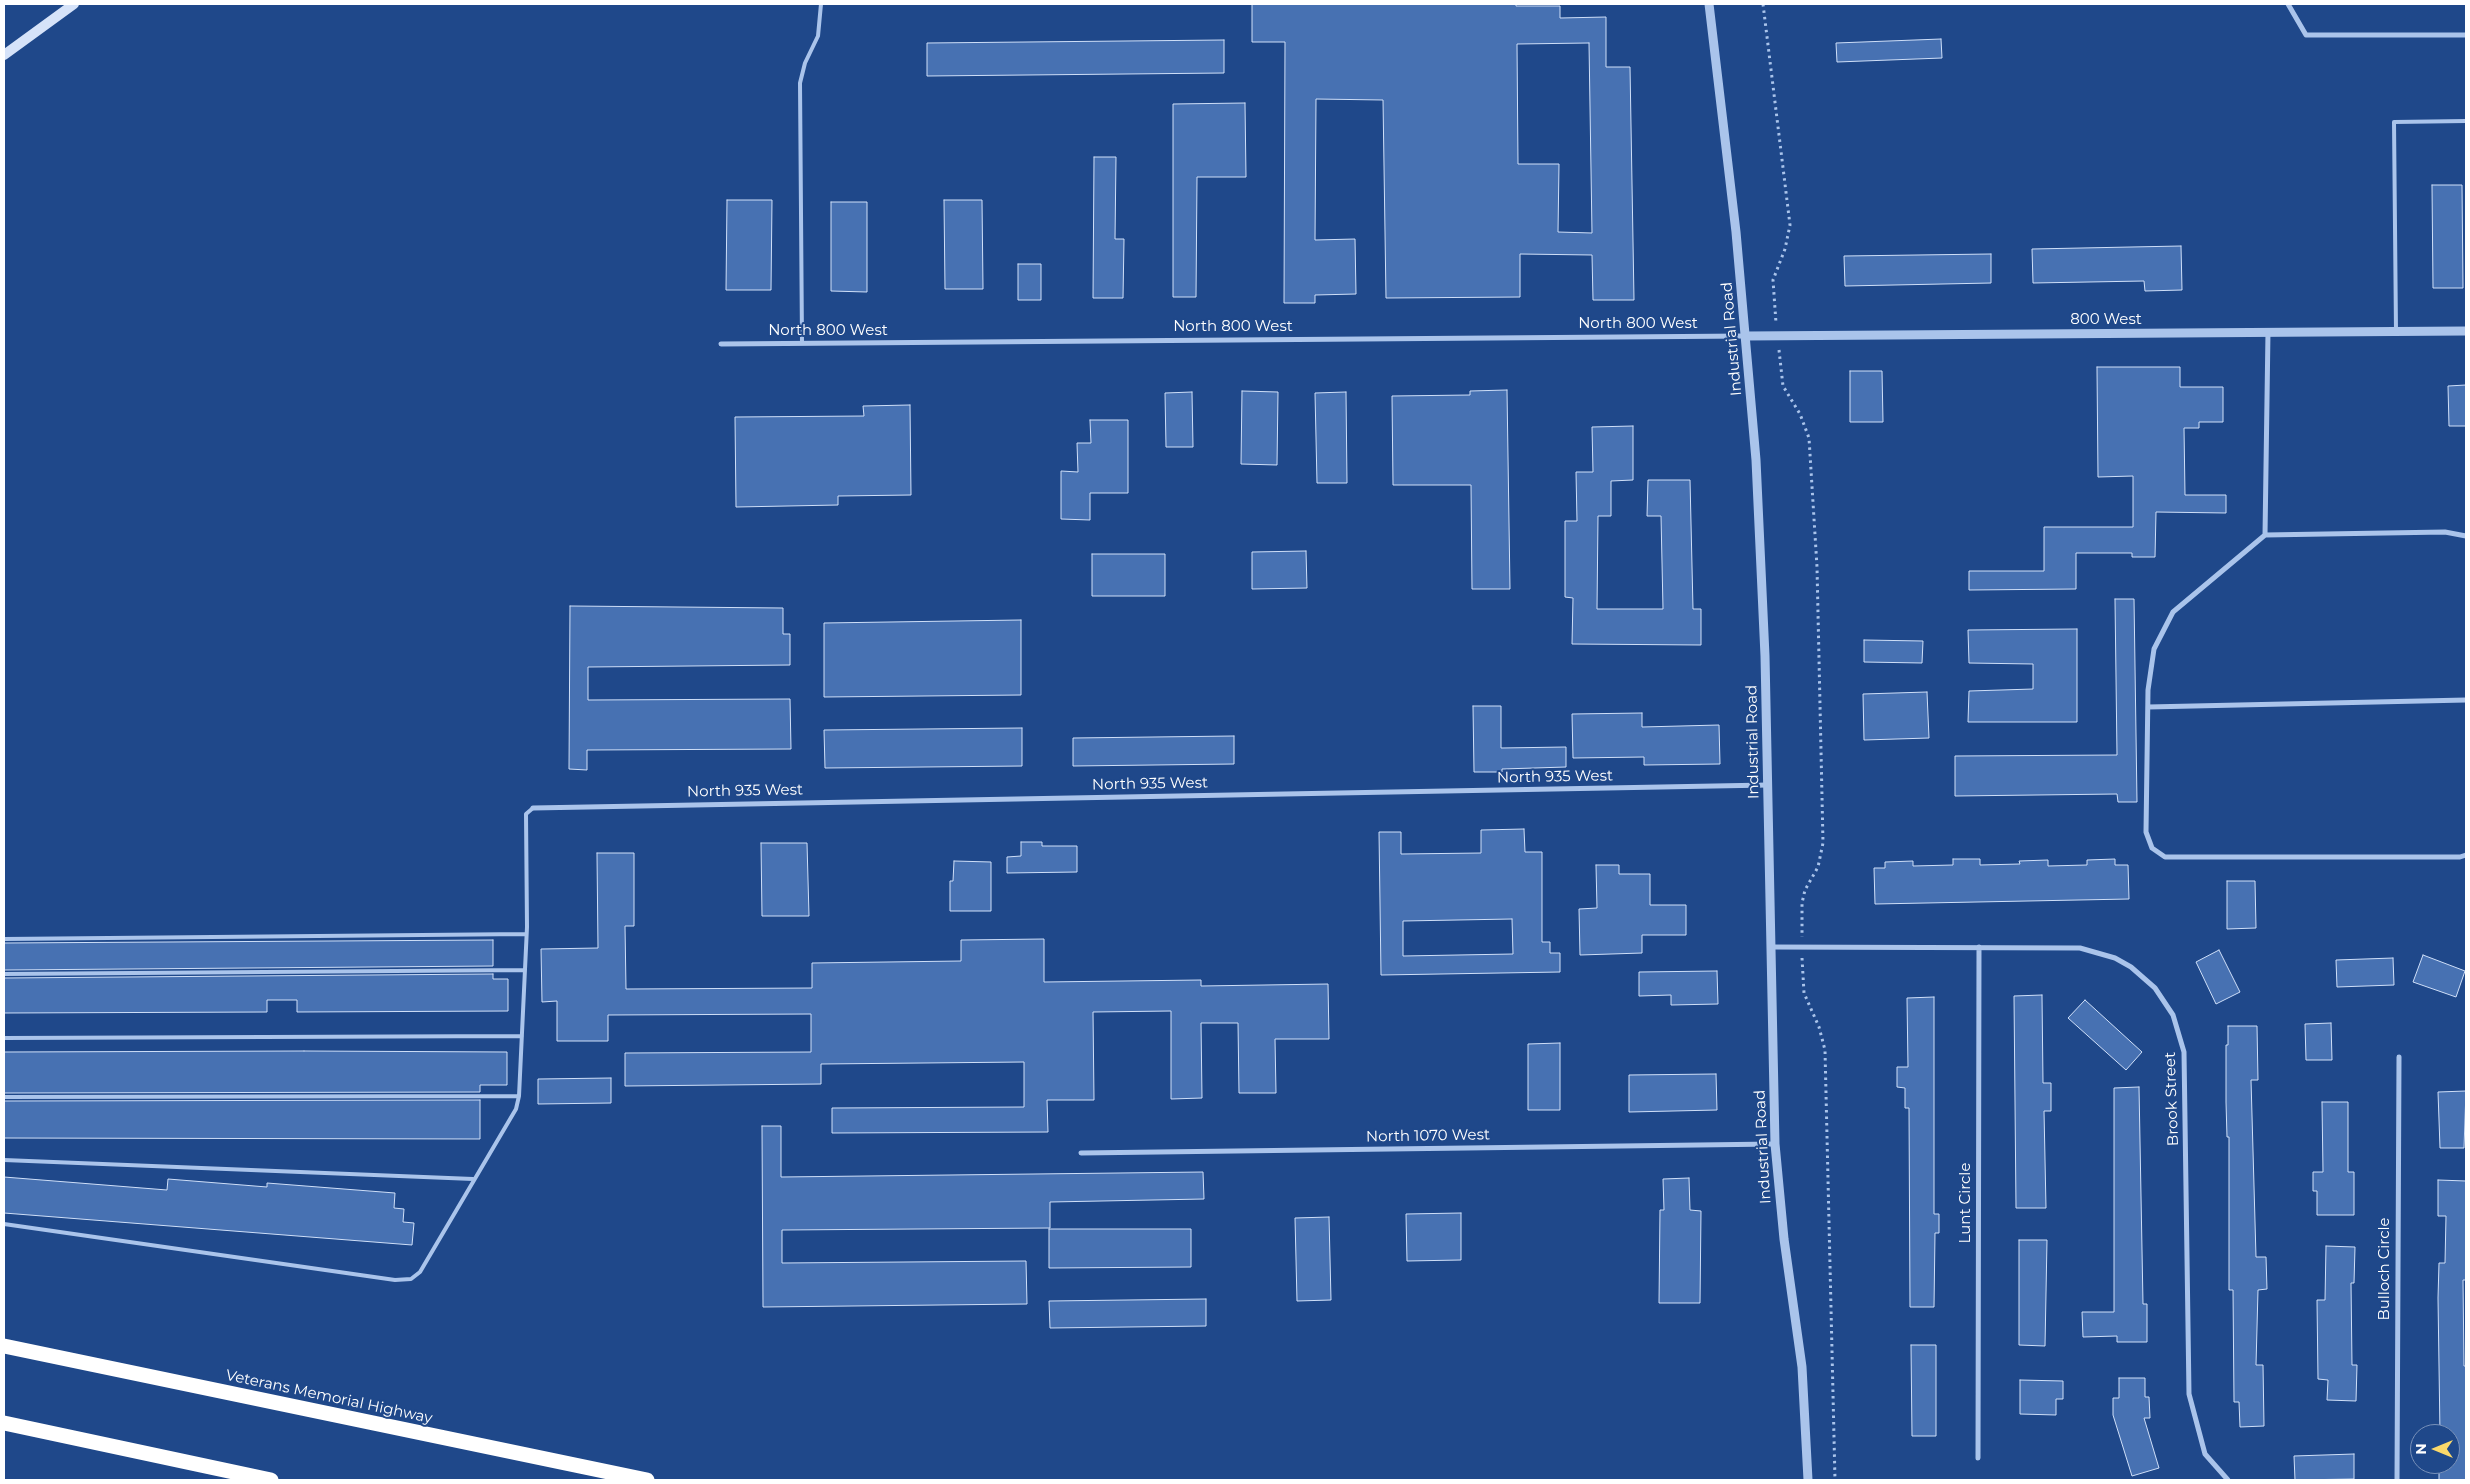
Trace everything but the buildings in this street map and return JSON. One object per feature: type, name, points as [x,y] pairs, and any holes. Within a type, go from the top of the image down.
[{"type":"highway","name":"Veterans Memorial Highway","points":[[4,1346],[520,1456],[647,1480]]},
{"type":"highway","points":[[4,1423],[271,1480]]},
{"type":"main road","points":[[4,54],[74,4]]},
{"type":"street","name":"Industrial Road","points":[[1709,4],[1746,336],[1762,558],[1775,1144],[1783,1229],[1802,1367],[1808,1480]]},
{"type":"street","points":[[2288,4],[2306,35],[2466,35]]},
{"type":"street","name":"800 West","points":[[1746,336],[2466,331]]},
{"type":"street","points":[[2265,535],[2268,332]]},
{"type":"street","name":"North 800 West","points":[[721,344],[1746,336]]},
{"type":"street","points":[[2466,536],[2445,532],[2265,535],[2173,612],[2154,649],[2148,708],[2146,832],[2152,848],[2165,857],[2460,857],[2466,855]]},
{"type":"street","points":[[2148,708],[2466,700]]},
{"type":"street","name":"North 935 West","points":[[533,808],[1768,785]]},
{"type":"street","name":"Brook Street","points":[[1771,947],[2062,947],[2098,951],[2131,966],[2155,988],[2173,1015],[2180,1033],[2186,1072],[2189,1394],[2205,1454],[2228,1480]]},
{"type":"street","name":"Lunt Circle","points":[[1978,947],[1978,1458]]},
{"type":"street","name":"Bulloch Circle","points":[[2397,1480],[2399,1057]]},
{"type":"street","name":"North 1070 West","points":[[1081,1153],[1775,1144]]},
{"type":"lane","points":[[802,343],[800,83],[805,64],[818,36],[821,4]]},
{"type":"lane","points":[[2396,332],[2394,122],[2466,121]]},
{"type":"lane","points":[[4,1224],[395,1280],[411,1279],[420,1272],[473,1179],[516,1109],[519,1096],[525,970],[526,814],[533,808]]},
{"type":"lane","points":[[4,939],[526,934]]},
{"type":"lane","points":[[4,974],[525,970]]},
{"type":"lane","points":[[4,1038],[522,1036]]},
{"type":"lane","points":[[4,1097],[519,1096]]},
{"type":"lane","points":[[4,1160],[473,1179]]},
{"type":"path","points":[[1763,4],[1790,225],[1785,249],[1775,272],[1773,288],[1775,307]]},
{"type":"path","points":[[1780,369],[1786,394],[1800,414],[1809,438],[1817,586],[1823,843],[1818,867],[1803,896],[1802,919]]},
{"type":"path","points":[[1802,981],[1804,993],[1819,1028],[1825,1050],[1835,1480]]}]
